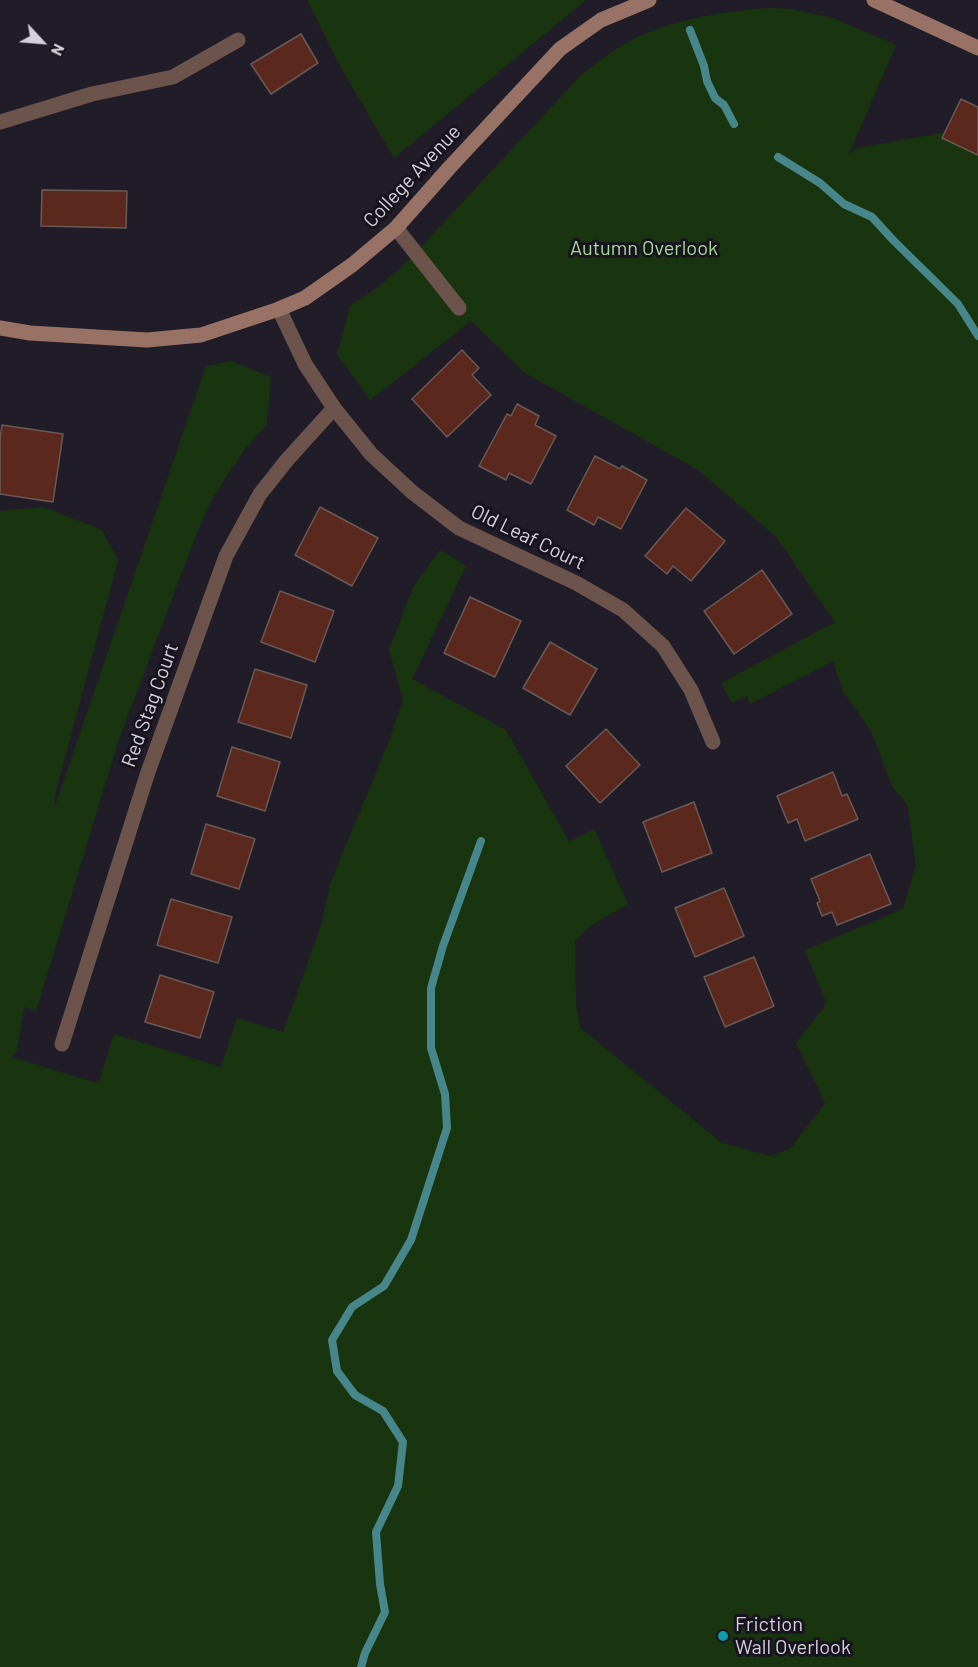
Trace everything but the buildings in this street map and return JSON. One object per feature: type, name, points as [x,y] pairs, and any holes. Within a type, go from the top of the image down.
[{"type":"street","name":"College Avenue","points":[[0,328],[30,333],[147,340],[201,335],[305,298],[352,265],[396,228],[560,49],[601,20],[649,0]]},
{"type":"street","points":[[874,0],[978,48]]},
{"type":"street","points":[[0,122],[92,94],[173,77],[238,40]]},
{"type":"street","points":[[396,228],[459,308]]},
{"type":"street","name":"Old Leaf Court","points":[[279,309],[305,364],[334,408],[371,454],[412,492],[459,528],[576,583],[623,610],[663,646],[691,690],[713,742]]},
{"type":"street","name":"Red Stag Court","points":[[62,1044],[147,775],[226,556],[260,494],[334,408]]},
{"type":"green space","points":[[307,0],[586,0],[394,158],[338,63]]},
{"type":"green space","name":"Autumn Overlook","points":[[768,8],[790,9],[833,18],[896,45],[849,154],[858,148],[947,132],[978,147],[978,1667],[0,1667],[0,511],[44,507],[102,530],[118,560],[56,791],[54,809],[206,366],[231,361],[271,377],[267,424],[228,474],[211,501],[198,530],[119,739],[36,1011],[24,1007],[17,1051],[11,1057],[93,1082],[99,1081],[114,1034],[221,1067],[237,1018],[283,1032],[322,923],[330,884],[389,741],[403,699],[389,650],[413,587],[440,550],[466,566],[412,679],[506,730],[569,842],[594,829],[628,904],[592,925],[575,941],[576,1003],[580,1028],[722,1143],[770,1156],[790,1149],[825,1103],[796,1043],[826,1002],[805,950],[903,909],[916,866],[908,808],[892,786],[871,731],[843,691],[833,661],[750,704],[747,696],[732,703],[721,683],[835,622],[776,537],[698,470],[525,373],[471,321],[370,400],[337,354],[350,306],[404,265],[582,74],[622,45],[644,34],[679,22],[714,14]]},
{"type":"waterway","points":[[690,30],[704,66],[707,81],[715,98],[724,105],[734,124]]},
{"type":"waterway","points":[[778,157],[820,183],[844,204],[872,217],[958,304],[978,336]]},
{"type":"waterway","points":[[361,1667],[365,1653],[385,1612],[380,1584],[376,1532],[398,1486],[403,1442],[383,1411],[355,1395],[337,1371],[332,1340],[352,1307],[384,1286],[411,1240],[447,1128],[445,1094],[431,1048],[431,988],[443,946],[481,841]]},
{"type":"place","name":"Friction Wall Overlook","points":[[723,1636]]}]
